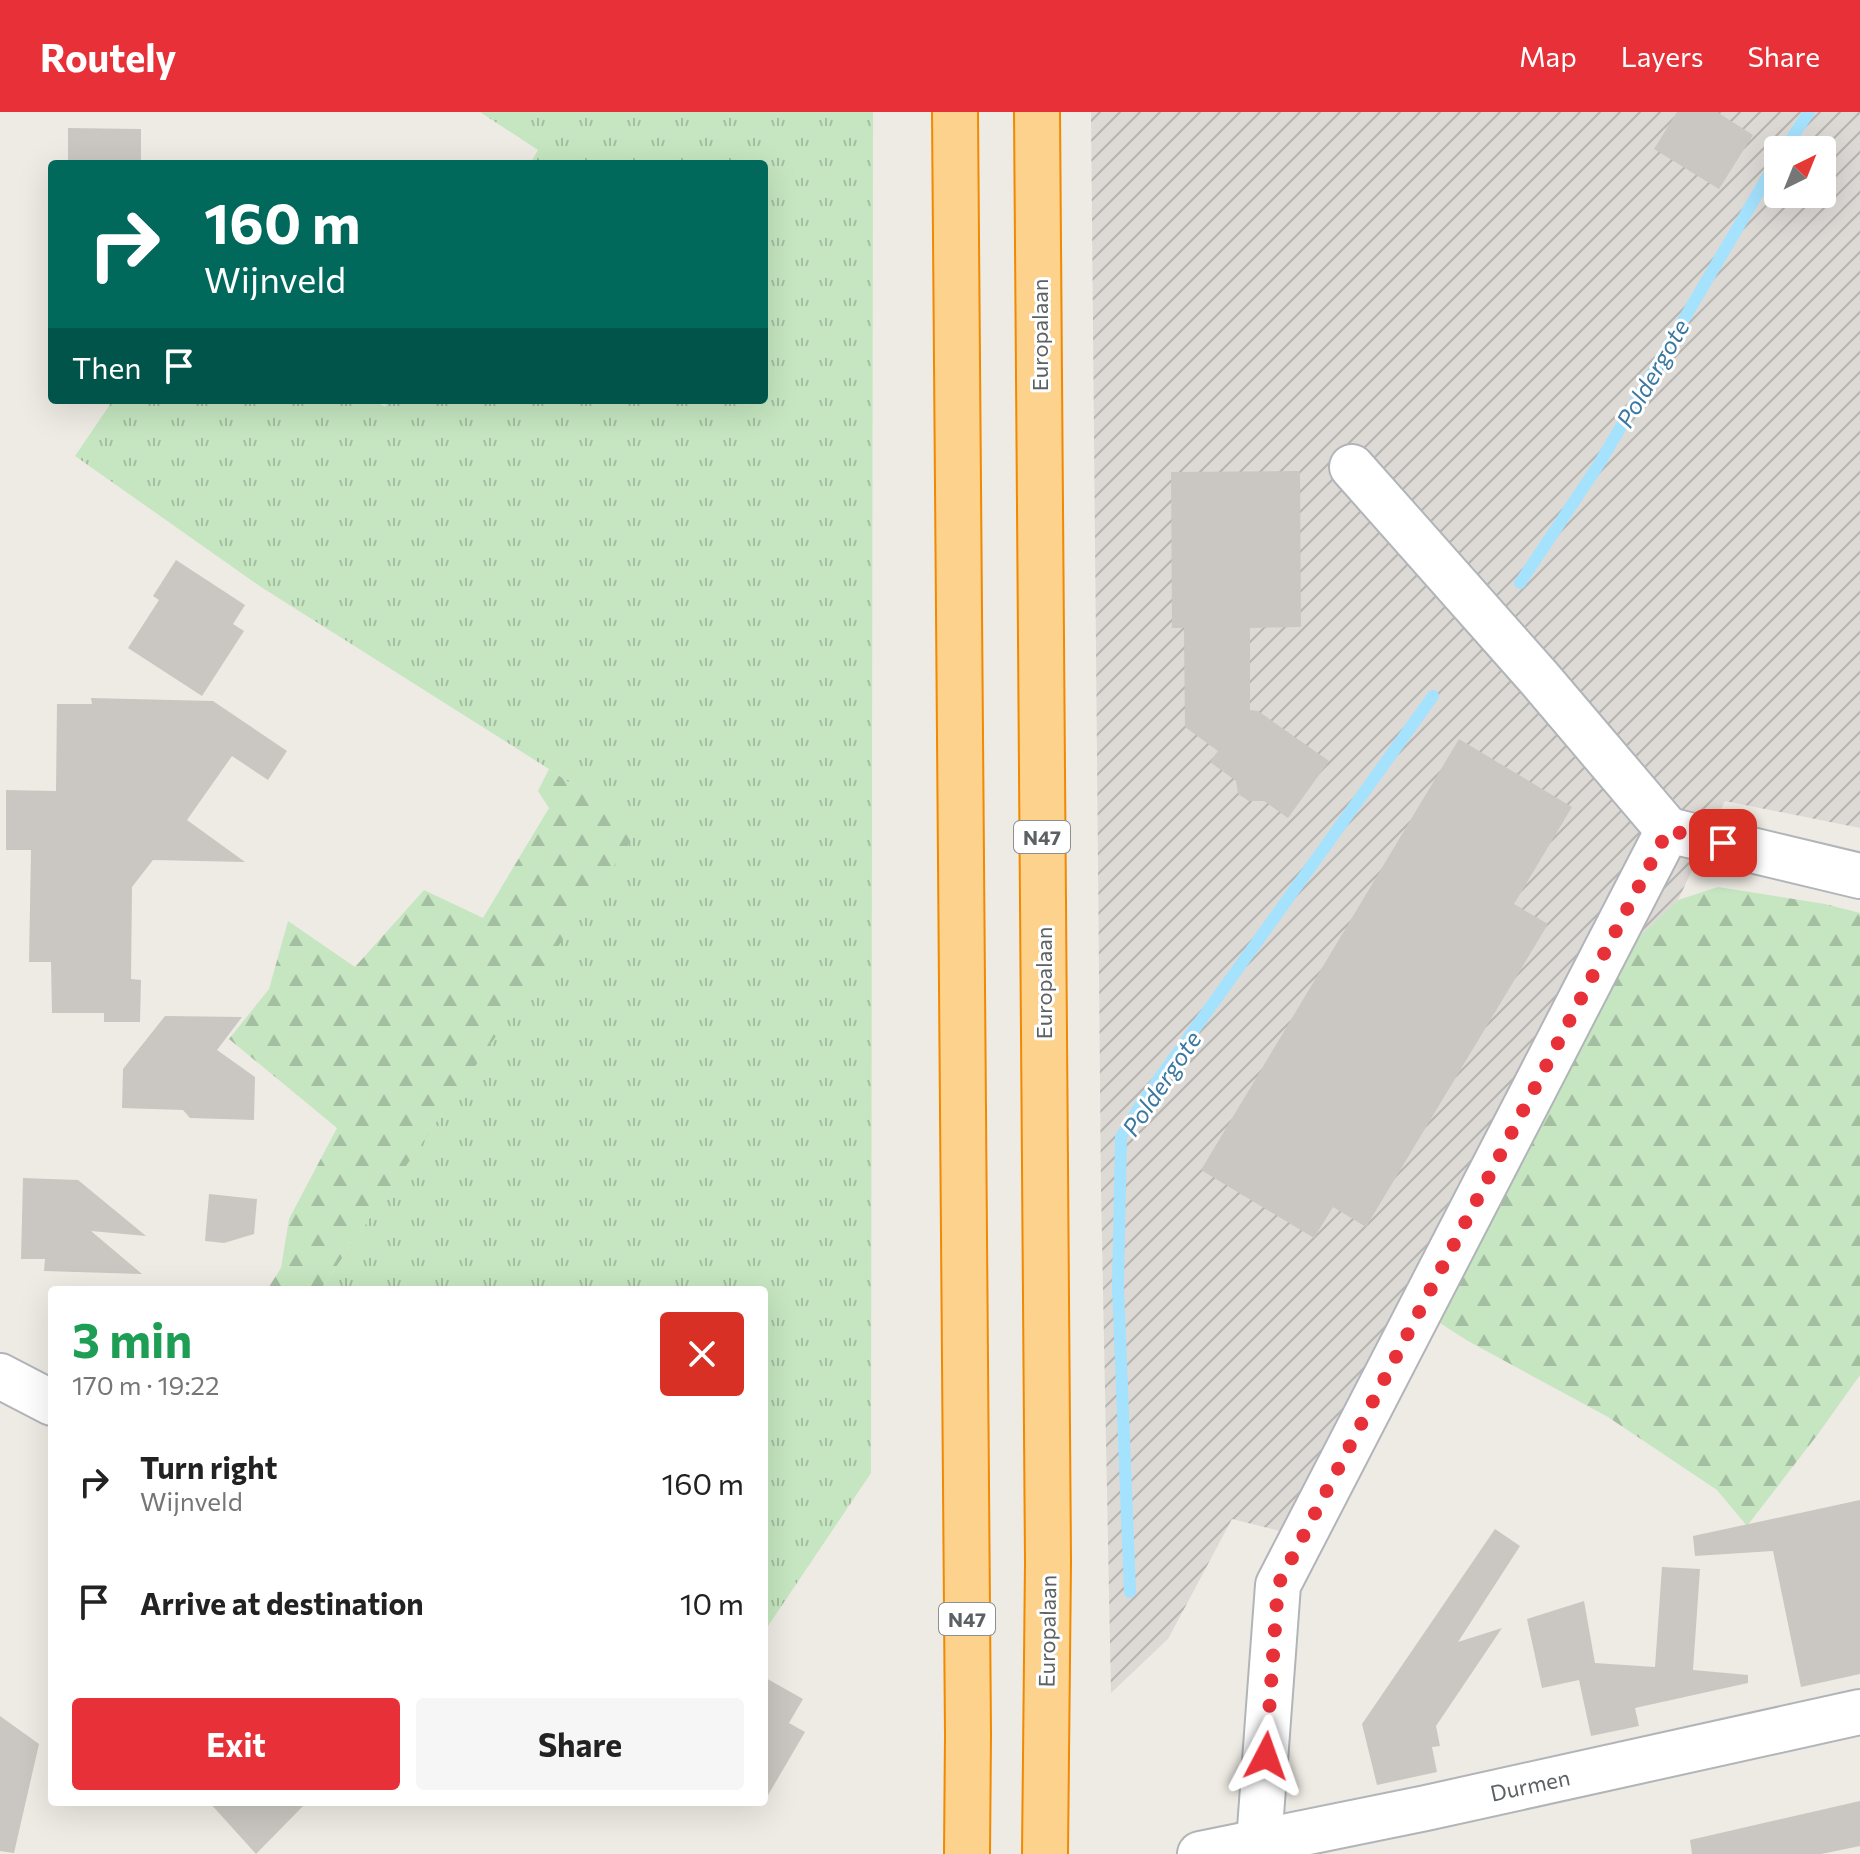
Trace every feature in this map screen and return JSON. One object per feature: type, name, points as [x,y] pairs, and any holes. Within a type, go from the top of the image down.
[{"type":"highway","name":"N47","points":[[955,112],[967,1854]]},
{"type":"highway","name":"Europalaan","points":[[1037,112],[1048,1546],[1045,1854]]},
{"type":"street","points":[[1352,467],[1539,678],[1668,830],[1860,876]]},
{"type":"street","points":[[1259,1842],[1278,1585],[1668,830]]},
{"type":"street","points":[[0,1376],[48,1401]]},
{"type":"street","name":"Durmen","points":[[1200,1854],[1426,1808],[1860,1712]]},
{"type":"shaded area","points":[[1091,112],[1860,112],[1860,828],[1725,801],[1678,900],[1617,958],[1316,1540],[1232,1519],[1168,1639],[1111,1693],[1101,1190]]},
{"type":"green space","points":[[480,112],[873,112],[871,1473],[768,1626],[768,1286],[323,1286],[638,830],[549,769],[261,587],[75,456],[110,404],[380,404],[385,407],[387,404],[768,404],[768,160],[532,160],[538,150]]},
{"type":"green space","points":[[549,769],[639,830],[323,1286],[270,1286],[281,1268],[289,1219],[337,1128],[229,1039],[269,989],[288,921],[355,967],[424,890],[483,918],[549,808],[538,791]]},
{"type":"green space","points":[[1718,887],[1825,904],[1860,913],[1860,1375],[1747,1526],[1717,1490],[1608,1417],[1468,1341],[1429,1316],[1617,958],[1678,900]]},
{"type":"building","points":[[1677,112],[1717,112],[1753,135],[1719,189],[1654,149]]},
{"type":"building","points":[[68,128],[141,129],[141,160],[68,160]]},
{"type":"building","points":[[1300,471],[1301,627],[1250,628],[1250,710],[1258,711],[1329,761],[1288,818],[1264,801],[1249,801],[1238,794],[1236,781],[1210,762],[1218,751],[1185,727],[1184,628],[1172,628],[1171,472]]},
{"type":"building","points":[[176,560],[245,605],[233,624],[244,631],[202,696],[128,648],[159,600],[153,596]]},
{"type":"building","points":[[91,698],[213,701],[287,751],[268,780],[232,756],[187,820],[245,862],[153,860],[132,887],[131,979],[141,980],[140,1022],[104,1022],[104,1013],[52,1013],[51,962],[29,962],[31,850],[6,850],[6,790],[56,791],[57,704],[92,704]]},
{"type":"building","points":[[1459,739],[1572,807],[1514,904],[1548,924],[1366,1227],[1333,1207],[1314,1238],[1201,1170]]},
{"type":"building","points":[[165,1016],[242,1017],[217,1050],[255,1077],[254,1120],[190,1118],[183,1110],[122,1108],[123,1069]]},
{"type":"building","points":[[23,1178],[78,1180],[146,1236],[91,1231],[142,1274],[44,1271],[45,1259],[21,1259]]},
{"type":"building","points":[[209,1194],[257,1199],[254,1234],[224,1243],[205,1241]]},
{"type":"building","points":[[1860,1500],[1860,1674],[1801,1687],[1773,1551],[1695,1556],[1693,1536]]},
{"type":"building","points":[[1495,1529],[1520,1546],[1458,1642],[1502,1628],[1436,1726],[1440,1746],[1432,1747],[1437,1772],[1377,1785],[1362,1724]]},
{"type":"building","points":[[1662,1567],[1700,1569],[1693,1670],[1748,1675],[1748,1683],[1635,1708],[1639,1726],[1591,1736],[1579,1680],[1542,1688],[1527,1619],[1584,1601],[1595,1663],[1655,1667]]},
{"type":"building","points":[[768,1679],[803,1699],[789,1723],[805,1732],[768,1795]]},
{"type":"building","points":[[0,1716],[39,1744],[14,1853],[0,1851]]},
{"type":"building","points":[[1860,1801],[1860,1846],[1821,1854],[1692,1854],[1690,1840]]},
{"type":"building","points":[[213,1806],[303,1806],[256,1854]]},
{"type":"waterway","name":"Poldergote","points":[[1793,136],[1809,112]]},
{"type":"waterway","name":"Poldergote","points":[[1520,583],[1599,464],[1764,183]]},
{"type":"waterway","name":"Poldergote","points":[[1130,1592],[1118,1286],[1121,1137],[1141,1104],[1433,696]]},
{"type":"route","points":[[1266,1756],[1278,1585],[1668,830],[1723,843]]}]
